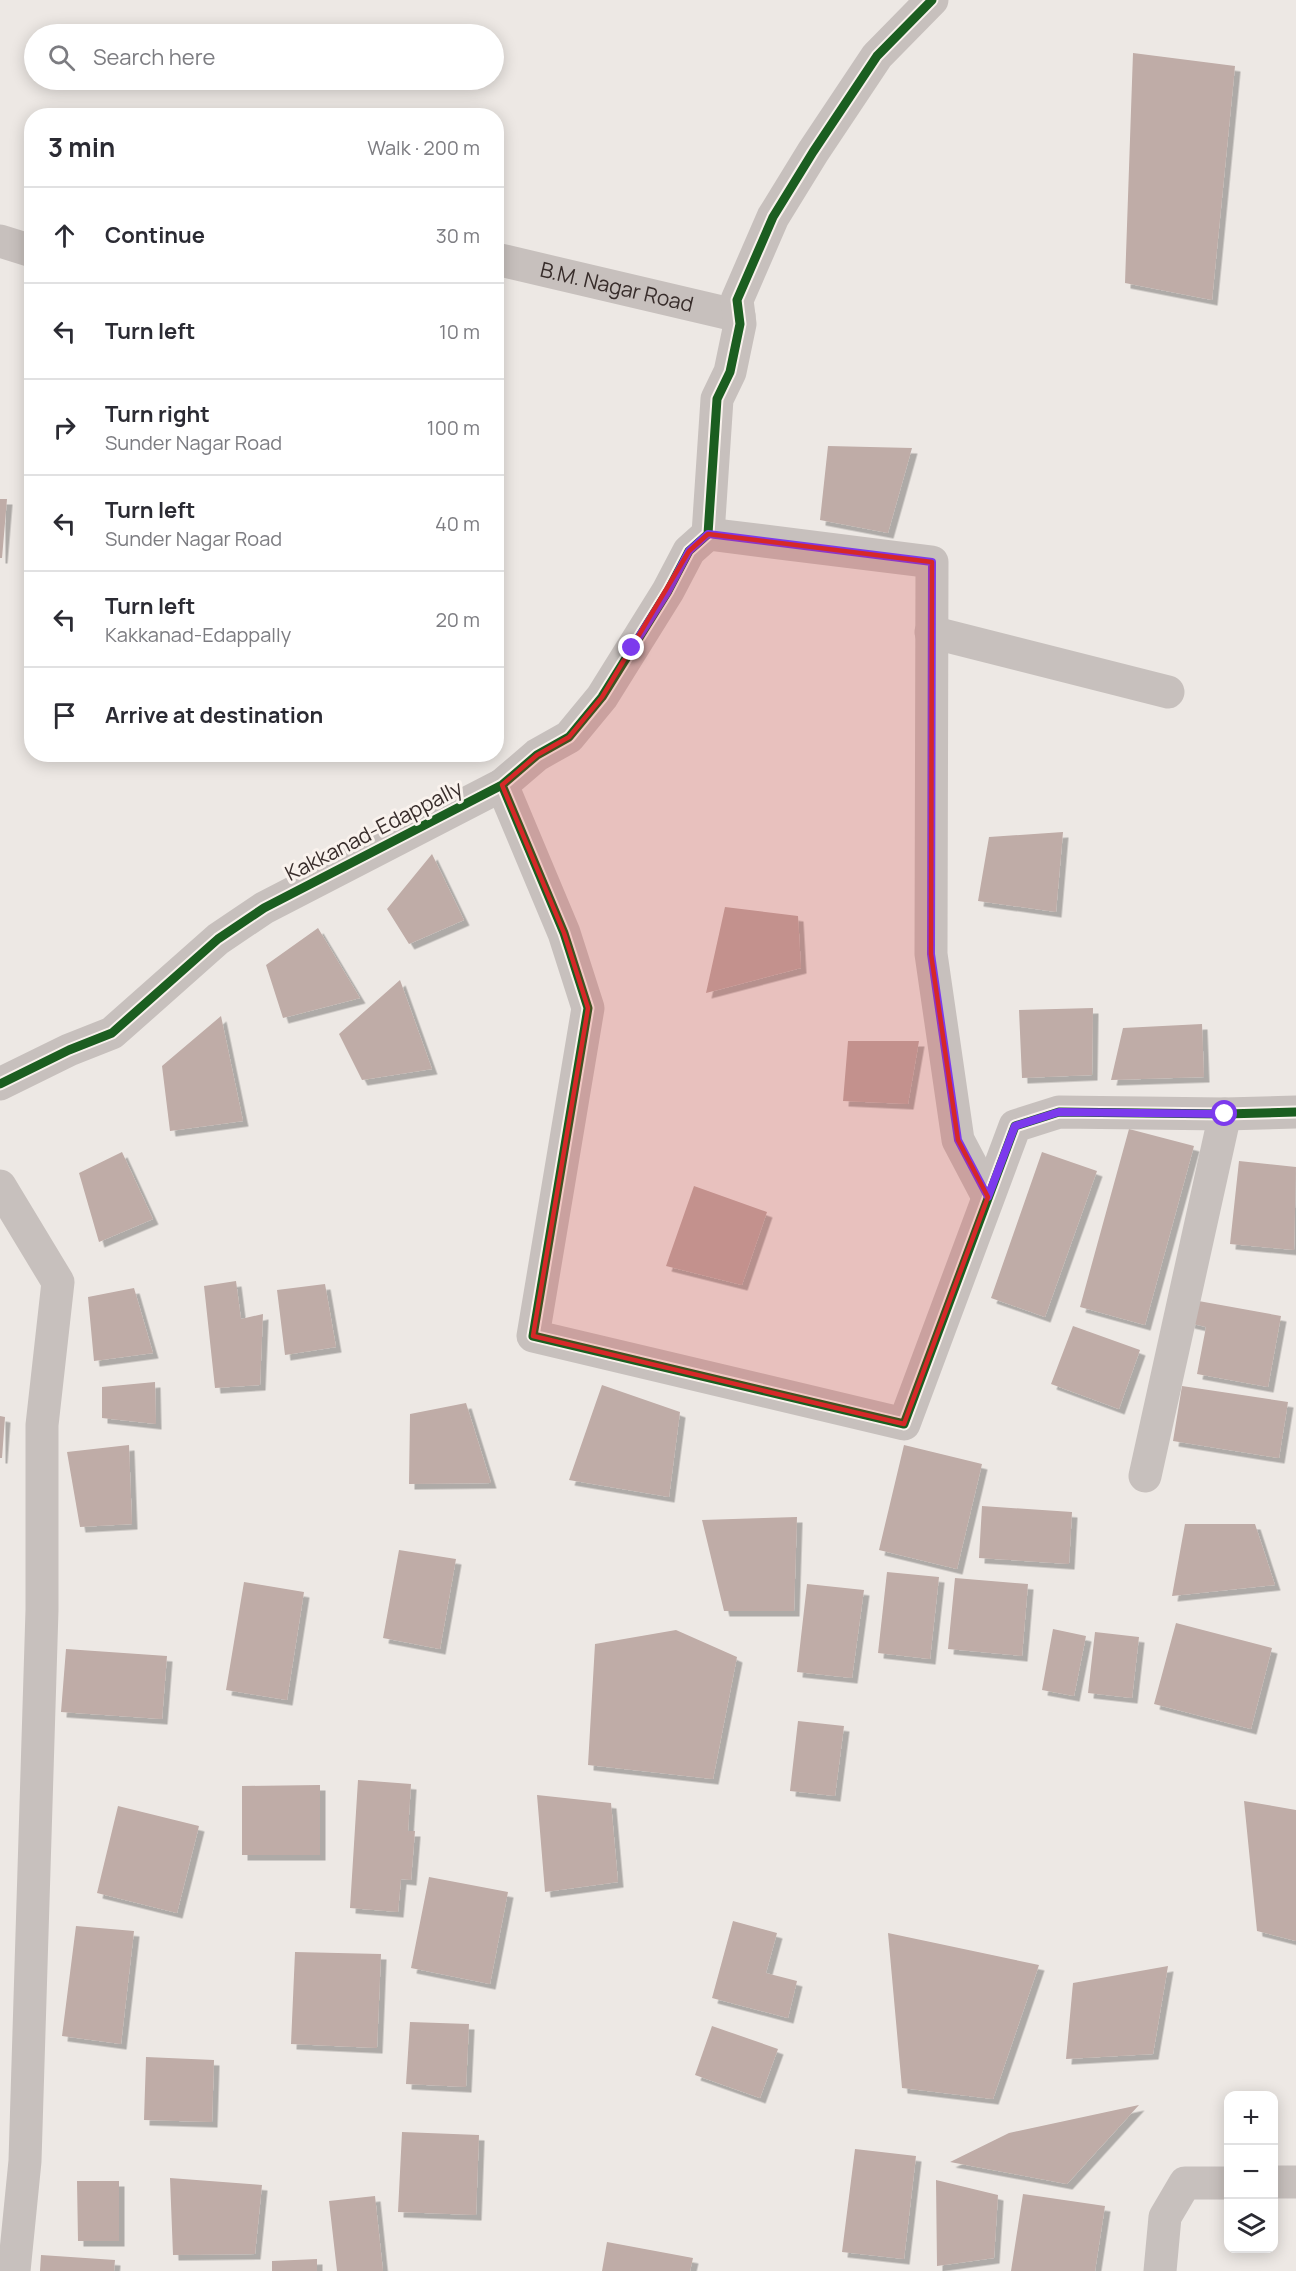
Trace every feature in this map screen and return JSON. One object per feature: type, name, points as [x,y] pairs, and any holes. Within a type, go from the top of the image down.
[{"type":"street","points":[[932,0],[877,56],[773,217],[737,300],[740,324],[730,372],[717,399],[708,534],[932,562],[931,954],[958,1140],[988,1197]]},
{"type":"street","points":[[0,241],[24,248]]},
{"type":"street","name":"B.M. Nagar Road","points":[[504,261],[739,316]]},
{"type":"street","name":"Kakkanad-Edappally","points":[[0,1084],[69,1050],[112,1033],[218,939],[264,908],[502,785],[537,755],[569,737],[596,705],[668,591],[689,551],[708,534]]},
{"type":"street","points":[[932,632],[1168,692]]},
{"type":"street","points":[[502,785],[564,933],[588,1008],[533,1336],[904,1424],[1015,1126],[1059,1112],[1225,1114],[1296,1112]]},
{"type":"street","points":[[1145,1476],[1225,1114]]},
{"type":"street","points":[[0,1186],[58,1282],[42,1425],[42,1610],[25,2149],[14,2271]]},
{"type":"street","points":[[1278,2182],[1296,2182]]},
{"type":"street","points":[[1160,2271],[1165,2217],[1185,2183],[1224,2183]]},
{"type":"highlighted area","points":[[708,534],[932,562],[931,954],[958,1140],[988,1197],[904,1424],[533,1336],[588,1008],[564,933],[502,785],[537,755],[569,737],[602,697],[689,551]]},
{"type":"building","points":[[1133,53],[1235,66],[1212,300],[1125,283]]},
{"type":"building","points":[[828,446],[912,448],[888,533],[820,520]]},
{"type":"building","points":[[0,499],[7,499],[2,558],[0,558]]},
{"type":"building","points":[[1063,832],[1056,912],[978,901],[989,837]]},
{"type":"building","points":[[432,854],[464,920],[409,944],[387,909]]},
{"type":"building","points":[[725,907],[798,916],[801,968],[706,993]]},
{"type":"building","points":[[318,928],[360,998],[283,1018],[266,965]]},
{"type":"building","points":[[400,980],[432,1069],[362,1080],[339,1034]]},
{"type":"building","points":[[1093,1008],[1092,1075],[1022,1078],[1019,1010]]},
{"type":"building","points":[[221,1016],[243,1121],[170,1131],[162,1066]]},
{"type":"building","points":[[1202,1024],[1204,1077],[1111,1080],[1123,1028]]},
{"type":"building","points":[[848,1041],[919,1041],[908,1104],[843,1101]]},
{"type":"building","points":[[1129,1129],[1194,1146],[1145,1325],[1080,1307]]},
{"type":"building","points":[[122,1152],[153,1219],[99,1242],[79,1173]]},
{"type":"building","points":[[1042,1152],[1097,1171],[1045,1317],[991,1298]]},
{"type":"building","points":[[1239,1161],[1296,1167],[1294,1250],[1230,1244]]},
{"type":"building","points":[[694,1186],[767,1212],[742,1285],[666,1266]]},
{"type":"building","points":[[236,1281],[241,1319],[263,1314],[260,1385],[215,1388],[204,1286]]},
{"type":"building","points":[[325,1284],[336,1347],[285,1355],[277,1290]]},
{"type":"building","points":[[134,1288],[153,1353],[94,1361],[88,1297]]},
{"type":"building","points":[[1193,1300],[1281,1316],[1268,1387],[1197,1374],[1206,1327],[1189,1323]]},
{"type":"building","points":[[1073,1326],[1140,1350],[1119,1409],[1051,1384]]},
{"type":"building","points":[[155,1382],[156,1424],[102,1418],[102,1387]]},
{"type":"building","points":[[602,1385],[680,1412],[669,1497],[569,1480]]},
{"type":"building","points":[[1182,1386],[1288,1402],[1279,1458],[1173,1441]]},
{"type":"building","points":[[466,1403],[491,1483],[409,1484],[410,1414]]},
{"type":"building","points":[[0,1416],[5,1417],[2,1458],[0,1458]]},
{"type":"building","points":[[129,1445],[132,1524],[80,1527],[67,1452]]},
{"type":"building","points":[[904,1445],[982,1464],[957,1569],[879,1550]]},
{"type":"building","points":[[982,1506],[1072,1512],[1069,1564],[979,1558]]},
{"type":"building","points":[[797,1517],[794,1611],[724,1611],[702,1520]]},
{"type":"building","points":[[1185,1524],[1255,1524],[1275,1585],[1172,1596]]},
{"type":"building","points":[[399,1550],[456,1559],[440,1649],[383,1638]]},
{"type":"building","points":[[887,1572],[939,1577],[930,1659],[878,1653]]},
{"type":"building","points":[[955,1578],[1028,1584],[1022,1656],[948,1649]]},
{"type":"building","points":[[244,1582],[304,1592],[287,1700],[226,1690]]},
{"type":"building","points":[[807,1584],[864,1590],[852,1678],[797,1672]]},
{"type":"building","points":[[1176,1623],[1272,1648],[1251,1729],[1154,1704]]},
{"type":"building","points":[[1053,1629],[1086,1636],[1074,1696],[1042,1690]]},
{"type":"building","points":[[676,1630],[737,1657],[713,1779],[588,1765],[595,1644]]},
{"type":"building","points":[[1095,1632],[1139,1637],[1132,1698],[1088,1693]]},
{"type":"building","points":[[66,1649],[167,1656],[162,1719],[61,1712]]},
{"type":"building","points":[[798,1721],[844,1726],[835,1796],[790,1791]]},
{"type":"building","points":[[358,1780],[411,1784],[408,1831],[415,1831],[411,1880],[401,1879],[398,1912],[350,1908]]},
{"type":"building","points":[[320,1785],[320,1855],[242,1855],[242,1786]]},
{"type":"building","points":[[537,1795],[611,1803],[618,1882],[545,1892]]},
{"type":"building","points":[[1244,1801],[1296,1810],[1296,1941],[1257,1931]]},
{"type":"building","points":[[118,1806],[199,1826],[177,1913],[97,1893]]},
{"type":"building","points":[[429,1877],[508,1892],[490,1984],[411,1968]]},
{"type":"building","points":[[733,1921],[777,1933],[766,1973],[797,1981],[788,2018],[712,1998]]},
{"type":"building","points":[[76,1926],[134,1931],[121,2044],[62,2036]]},
{"type":"building","points":[[888,1933],[1039,1965],[993,2099],[902,2088]]},
{"type":"building","points":[[295,1952],[381,1954],[377,2048],[291,2044]]},
{"type":"building","points":[[1168,1966],[1153,2054],[1066,2059],[1073,1983]]},
{"type":"building","points":[[410,2022],[469,2024],[466,2087],[406,2084]]},
{"type":"building","points":[[712,2026],[778,2049],[760,2098],[695,2075]]},
{"type":"building","points":[[146,2057],[214,2060],[212,2122],[144,2120]]},
{"type":"building","points":[[1139,2105],[1067,2184],[950,2162],[1009,2133]]},
{"type":"building","points":[[402,2132],[479,2135],[476,2215],[398,2212]]},
{"type":"building","points":[[855,2149],[916,2156],[904,2259],[842,2252]]},
{"type":"building","points":[[170,2178],[262,2185],[255,2254],[173,2255]]},
{"type":"building","points":[[936,2180],[998,2195],[994,2258],[937,2266]]},
{"type":"building","points":[[77,2181],[119,2181],[119,2241],[78,2241]]},
{"type":"building","points":[[1023,2194],[1105,2206],[1095,2271],[1011,2271]]},
{"type":"building","points":[[375,2196],[383,2271],[337,2271],[329,2201]]},
{"type":"building","points":[[607,2242],[693,2258],[690,2271],[602,2271]]},
{"type":"building","points":[[41,2255],[115,2260],[114,2271],[40,2271]]},
{"type":"building","points":[[317,2259],[317,2271],[272,2271],[272,2261]]},
{"type":"cycle path","points":[[0,1084],[69,1050],[112,1033],[218,939],[264,908],[502,785],[537,755],[569,737],[602,697],[668,591],[689,551],[708,534],[717,399],[730,372],[740,324],[737,300],[773,217],[877,56],[932,0]]},
{"type":"cycle path","points":[[502,785],[564,933],[588,1008],[533,1336],[904,1424],[1015,1126],[1059,1112],[1225,1114],[1296,1112]]},
{"type":"route","points":[[632,648],[668,591],[689,551],[708,534],[932,562],[931,954],[958,1140],[988,1197],[1015,1126],[1059,1112],[1225,1114]]}]
